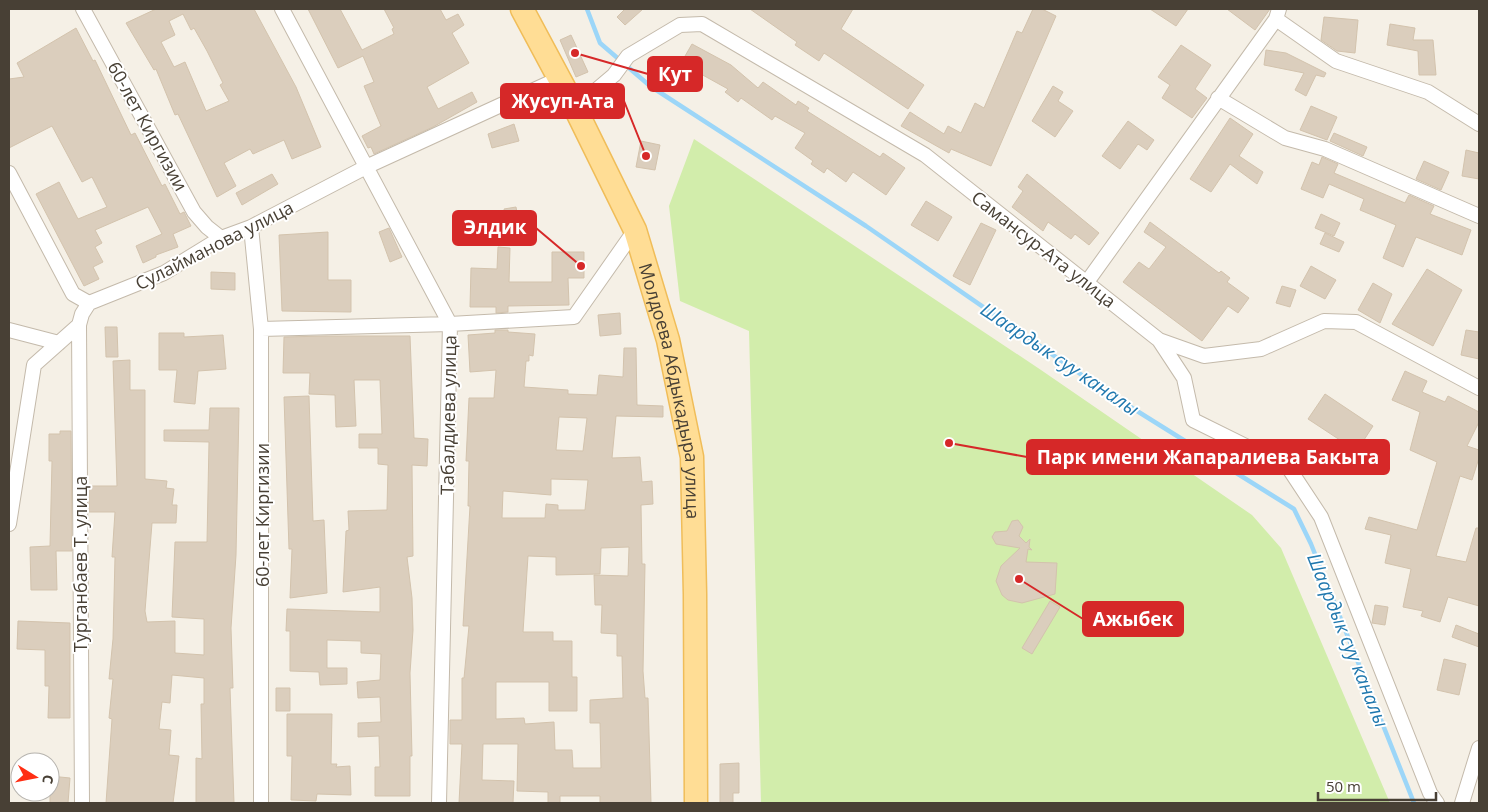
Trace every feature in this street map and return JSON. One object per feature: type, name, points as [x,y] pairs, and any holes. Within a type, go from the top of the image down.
[{"type":"main road","name":"Молдоева Абдыкадыра улица","points":[[522,9],[560,78],[635,230],[668,340],[692,457],[696,594],[696,803]]},
{"type":"street","name":"60-лет Киргизии","points":[[83,9],[194,212],[220,238]]},
{"type":"street","name":"Табалдиева улица","points":[[282,9],[368,166],[450,324],[439,803]]},
{"type":"street","points":[[1087,282],[1278,14],[1336,61],[1428,92],[1479,124]]},
{"type":"street","name":"Самансур-Ата улица","points":[[575,108],[614,75],[628,56],[680,25],[702,24],[925,155],[1159,340],[1204,356],[1261,349],[1324,321],[1356,322],[1479,388]]},
{"type":"street","name":"Сулайманова улица","points":[[89,304],[164,273],[220,238],[251,227],[368,166],[560,78]]},
{"type":"street","points":[[1218,98],[1285,138],[1325,149],[1479,216]]},
{"type":"street","points":[[9,173],[73,294],[89,304],[82,314],[79,325],[34,365],[9,524]]},
{"type":"street","name":"60-лет Киргизии","points":[[251,227],[261,329],[261,803]]},
{"type":"street","points":[[261,329],[450,324],[574,317],[635,230]]},
{"type":"street","name":"Турганбаев Т. улица","points":[[79,325],[82,803]]},
{"type":"street","points":[[9,330],[60,342]]},
{"type":"street","points":[[1159,340],[1184,378],[1193,420],[1288,467],[1321,517],[1430,793],[1437,803]]},
{"type":"street","points":[[1462,803],[1479,748]]},
{"type":"green space","points":[[694,139],[1041,370],[1252,515],[1281,548],[1390,803],[761,803],[749,331],[680,301],[669,206]]},
{"type":"building","points":[[156,9],[254,9],[296,87],[321,147],[292,159],[284,140],[253,154],[250,149],[224,163],[236,186],[217,197],[178,114],[175,115],[156,69],[154,70],[126,23]],"holes":[[[183,14],[191,30],[194,28],[207,51],[223,83],[220,85],[229,101],[206,111],[185,62],[174,67],[161,42],[175,35],[169,21]]]},
{"type":"building","points":[[308,9],[340,9],[362,50],[394,34],[392,29],[394,28],[384,9],[440,9],[446,20],[458,14],[464,25],[452,33],[469,63],[427,87],[438,109],[472,92],[477,102],[433,127],[374,154],[371,147],[368,148],[362,136],[381,126],[364,86],[374,82],[363,56],[338,68]]},
{"type":"building","points":[[625,9],[643,9],[625,25],[617,17]]},
{"type":"building","points":[[750,9],[853,9],[841,29],[924,85],[908,109],[824,53],[819,61],[795,45],[797,42]]},
{"type":"building","points":[[1033,9],[1042,9],[1056,16],[991,166],[951,149],[949,153],[901,126],[910,112],[944,134],[948,126],[961,133],[975,103],[984,108],[1017,31],[1022,33]]},
{"type":"building","points":[[1150,9],[1188,9],[1176,26]]},
{"type":"building","points":[[1227,9],[1270,9],[1255,30]]},
{"type":"building","points":[[1324,17],[1358,20],[1355,53],[1337,51],[1321,40]]},
{"type":"building","points":[[1390,24],[1415,28],[1413,40],[1433,40],[1436,75],[1419,75],[1418,51],[1387,45]]},
{"type":"building","points":[[76,28],[93,61],[95,60],[131,135],[135,133],[162,186],[165,184],[180,214],[184,212],[191,226],[173,234],[178,247],[156,255],[156,257],[143,263],[136,246],[162,234],[148,207],[95,230],[102,243],[95,247],[103,262],[93,267],[99,279],[84,286],[36,194],[59,182],[78,219],[107,207],[92,177],[82,182],[52,126],[9,148],[9,79],[24,77],[17,63]]},
{"type":"building","points":[[571,35],[588,72],[576,77],[560,40]]},
{"type":"building","points":[[692,44],[731,65],[758,88],[763,82],[796,105],[798,101],[809,108],[807,111],[880,157],[883,153],[905,168],[886,195],[853,172],[846,182],[827,168],[824,173],[811,164],[813,161],[795,148],[805,133],[775,116],[772,120],[741,98],[738,102],[725,92],[728,89],[681,63]]},
{"type":"building","points":[[1181,45],[1211,65],[1195,89],[1207,98],[1192,118],[1162,98],[1170,85],[1158,77]]},
{"type":"building","points":[[1266,50],[1286,53],[1326,73],[1324,77],[1316,75],[1306,96],[1295,90],[1304,73],[1264,65]]},
{"type":"building","points":[[1053,86],[1063,92],[1058,101],[1073,111],[1055,137],[1032,121]]},
{"type":"building","points":[[1311,106],[1337,117],[1327,140],[1300,130]]},
{"type":"building","points":[[1230,118],[1253,134],[1239,156],[1263,172],[1257,184],[1230,164],[1211,192],[1190,179]]},
{"type":"building","points":[[1128,121],[1154,140],[1147,150],[1138,144],[1120,169],[1102,156]]},
{"type":"building","points":[[514,124],[519,141],[492,148],[488,134]]},
{"type":"building","points":[[1334,133],[1367,147],[1363,156],[1330,141]]},
{"type":"building","points":[[641,141],[660,145],[655,170],[636,167]]},
{"type":"building","points":[[1466,150],[1479,153],[1479,179],[1462,176]]},
{"type":"building","points":[[1322,157],[1338,164],[1334,173],[1405,203],[1409,195],[1434,206],[1430,214],[1471,230],[1462,255],[1416,237],[1403,267],[1383,258],[1396,225],[1360,210],[1364,199],[1329,184],[1323,198],[1301,189],[1312,162],[1319,165]]},
{"type":"building","points":[[1424,161],[1449,172],[1441,190],[1416,179]]},
{"type":"building","points":[[272,174],[278,184],[242,205],[236,193]]},
{"type":"building","points":[[1027,174],[1099,233],[1089,245],[1075,234],[1071,239],[1048,222],[1043,231],[1012,207],[1023,191],[1018,187]]},
{"type":"building","points":[[926,201],[952,217],[938,241],[911,225]]},
{"type":"building","points":[[516,207],[521,233],[509,235],[504,209]]},
{"type":"building","points":[[1321,214],[1340,223],[1334,236],[1315,228]]},
{"type":"building","points":[[1150,222],[1219,273],[1221,271],[1230,278],[1227,282],[1249,298],[1238,313],[1228,306],[1202,341],[1123,282],[1139,262],[1149,269],[1166,247],[1144,232]]},
{"type":"building","points":[[981,223],[996,230],[970,285],[953,276]]},
{"type":"building","points":[[389,228],[402,257],[390,262],[379,232]]},
{"type":"building","points":[[328,232],[328,280],[351,280],[351,312],[282,311],[279,235]]},
{"type":"building","points":[[1325,233],[1344,242],[1339,252],[1320,244]]},
{"type":"building","points":[[498,247],[510,248],[509,282],[552,282],[552,252],[584,252],[584,278],[568,278],[569,305],[508,306],[508,312],[496,313],[496,307],[470,307],[471,268],[497,269]]},
{"type":"building","points":[[1311,266],[1336,280],[1325,299],[1300,286]]},
{"type":"building","points":[[1427,269],[1462,290],[1433,346],[1392,324]]},
{"type":"building","points":[[211,272],[235,273],[235,290],[211,289]]},
{"type":"building","points":[[1373,283],[1392,294],[1380,323],[1358,310]]},
{"type":"building","points":[[1282,286],[1296,290],[1290,307],[1276,303]]},
{"type":"building","points":[[620,313],[621,334],[600,336],[598,315]]},
{"type":"building","points":[[105,327],[117,327],[118,357],[106,357]]},
{"type":"building","points":[[495,330],[508,330],[508,332],[535,334],[533,356],[529,355],[529,361],[526,361],[524,387],[568,390],[568,394],[597,395],[599,375],[623,377],[624,348],[636,348],[637,405],[663,406],[663,417],[616,416],[612,458],[640,457],[642,482],[652,481],[653,504],[641,505],[642,564],[645,564],[643,671],[645,698],[648,698],[651,803],[600,803],[600,796],[560,796],[560,803],[548,803],[548,792],[517,791],[518,744],[483,744],[482,780],[514,781],[513,803],[459,803],[462,744],[450,744],[450,720],[462,720],[462,678],[464,678],[469,626],[463,626],[470,506],[468,506],[469,461],[466,461],[469,398],[494,398],[496,370],[470,372],[468,335],[495,333]],"holes":[[[559,417],[587,418],[583,451],[556,450]],[[551,479],[588,480],[585,510],[558,510],[558,505],[546,504],[545,518],[502,518],[503,491],[551,495]],[[629,547],[628,576],[594,575],[595,605],[602,605],[601,633],[617,634],[617,656],[622,656],[623,698],[590,700],[590,723],[600,723],[601,768],[573,768],[572,750],[555,750],[554,722],[525,724],[524,718],[496,719],[496,682],[549,682],[549,711],[577,711],[577,677],[572,677],[572,641],[553,641],[553,632],[523,632],[528,556],[556,557],[556,575],[600,574],[601,548]]]},
{"type":"building","points":[[1466,330],[1479,332],[1479,359],[1461,355]]},
{"type":"building","points":[[159,333],[184,333],[184,337],[223,335],[226,369],[198,371],[195,404],[174,402],[177,370],[159,370]]},
{"type":"building","points":[[410,336],[414,438],[428,439],[427,466],[412,465],[413,556],[407,557],[412,598],[413,630],[410,673],[412,756],[410,756],[410,796],[375,796],[375,767],[380,767],[379,736],[358,737],[358,723],[381,722],[380,697],[358,698],[357,682],[380,680],[381,654],[361,653],[361,641],[327,640],[327,668],[347,668],[347,684],[320,685],[319,672],[290,671],[290,631],[286,631],[287,609],[380,612],[380,587],[343,592],[346,531],[349,530],[348,511],[387,510],[388,465],[378,464],[378,448],[359,448],[359,434],[382,434],[380,380],[354,380],[356,426],[336,427],[335,395],[309,394],[310,373],[283,373],[284,337]]},
{"type":"building","points":[[130,360],[130,390],[145,390],[145,479],[167,481],[166,488],[174,489],[172,505],[177,505],[176,523],[152,523],[145,611],[147,622],[175,621],[175,653],[204,655],[204,619],[172,617],[175,542],[207,542],[209,442],[164,441],[164,430],[209,430],[210,408],[239,408],[236,555],[231,628],[233,688],[230,688],[234,803],[196,803],[196,758],[202,759],[201,704],[204,704],[204,678],[172,675],[170,703],[162,702],[159,729],[171,730],[169,755],[179,756],[173,803],[106,803],[112,719],[109,718],[113,679],[109,679],[113,639],[115,557],[112,557],[115,512],[89,512],[89,486],[117,486],[113,361]]},
{"type":"building","points":[[1405,371],[1427,381],[1422,392],[1445,402],[1448,396],[1479,412],[1479,422],[1467,446],[1479,450],[1479,458],[1472,480],[1460,476],[1436,556],[1466,562],[1476,528],[1479,528],[1479,606],[1448,597],[1440,622],[1421,616],[1423,611],[1403,607],[1411,569],[1385,563],[1391,535],[1365,529],[1369,517],[1417,530],[1437,462],[1410,450],[1420,412],[1392,400]]},
{"type":"building","points":[[1325,394],[1373,426],[1351,460],[1341,453],[1346,444],[1308,419]]},
{"type":"building","points":[[309,396],[313,521],[324,520],[327,593],[290,598],[292,549],[289,549],[284,397]]},
{"type":"building","points":[[60,431],[71,431],[72,551],[56,551],[57,590],[31,590],[30,547],[50,546],[52,461],[49,461],[49,434],[60,434]]},
{"type":"building","points":[[1018,520],[1023,527],[1019,536],[1026,543],[1030,539],[1029,547],[1032,550],[1028,549],[1026,562],[1057,563],[1055,594],[1022,603],[1008,600],[1002,595],[996,581],[1001,566],[1020,548],[996,544],[992,537],[995,532],[1007,531],[1012,521]]},
{"type":"building","points":[[1050,601],[1060,607],[1032,654],[1022,648]]},
{"type":"building","points":[[1375,605],[1388,607],[1385,625],[1372,623]]},
{"type":"building","points":[[18,621],[70,623],[70,718],[48,718],[49,686],[45,686],[45,650],[17,649]]},
{"type":"building","points":[[1456,625],[1479,634],[1479,647],[1452,637]]},
{"type":"building","points":[[1444,659],[1466,664],[1459,695],[1437,690]]},
{"type":"building","points":[[276,688],[290,688],[290,711],[276,711]]},
{"type":"building","points":[[287,714],[332,714],[331,764],[337,764],[336,767],[350,766],[351,795],[317,794],[316,801],[291,800],[292,756],[287,756]]},
{"type":"building","points":[[739,763],[739,793],[733,793],[733,803],[720,803],[720,764]]},
{"type":"building","points":[[60,777],[70,778],[68,803],[50,803],[60,802]]},
{"type":"waterway","name":"Шаардык суу каналы","points":[[587,9],[600,43],[650,86],[866,226],[1105,391],[1294,509],[1311,544],[1414,803]]},
{"type":"place","name":"Кут","points":[[575,53]]},
{"type":"place","name":"Жусуп-Ата","points":[[646,156]]},
{"type":"place","name":"Элдик","points":[[581,266]]},
{"type":"place","name":"Парк имени Жапаралиева Бакыта","points":[[949,443]]},
{"type":"place","name":"Ажыбек","points":[[1019,579]]}]
